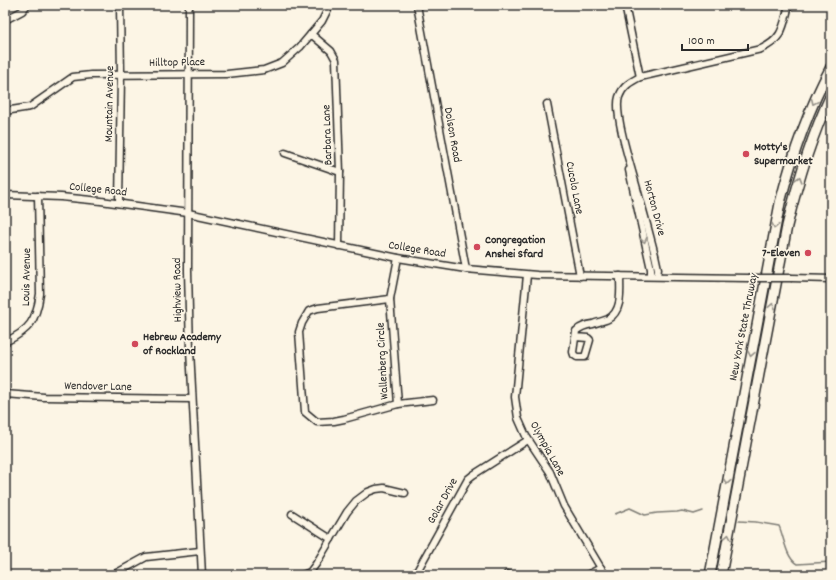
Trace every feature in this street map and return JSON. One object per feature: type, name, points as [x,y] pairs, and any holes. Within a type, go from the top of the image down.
[{"type":"highway","name":"New York State Thruway","points":[[710,575],[780,203],[790,165],[801,133],[831,67]]},
{"type":"highway","name":"New York State Thruway","points":[[721,575],[788,220],[808,150],[831,95]]},
{"type":"street","points":[[5,20],[22,11],[27,5]]},
{"type":"street","name":"Mountain Avenue","points":[[119,203],[121,76],[120,5]]},
{"type":"street","name":"Highview Road","points":[[189,5],[189,317],[202,575]]},
{"type":"street","name":"Hilltop Place","points":[[5,111],[30,107],[73,77],[91,75],[121,76],[227,74],[264,70],[282,63],[322,21],[330,5]]},
{"type":"street","name":"Dolson Road","points":[[417,5],[466,269]]},
{"type":"street","points":[[625,5],[640,77]]},
{"type":"street","name":"Horton Drive","points":[[654,276],[651,269],[630,177],[626,147],[618,111],[618,98],[623,88],[631,81],[640,77],[761,49],[770,45],[778,38],[783,28],[789,5]]},
{"type":"street","name":"Barbara Lane","points":[[311,34],[331,51],[336,60],[340,172],[339,246]]},
{"type":"street","name":"Cucolo Lane","points":[[546,104],[580,276]]},
{"type":"street","points":[[285,153],[340,172]]},
{"type":"street","name":"College Road","points":[[5,195],[38,196],[119,203],[188,213],[398,258],[466,269],[527,275],[831,279]]},
{"type":"street","name":"Louis Avenue","points":[[5,342],[25,330],[35,317],[38,309],[40,294],[38,196]]},
{"type":"street","name":"Wallenberg Circle","points":[[390,299],[318,308],[309,311],[299,332],[305,412],[317,422],[334,421],[398,404],[390,299],[398,258]]},
{"type":"street","name":"Olympia Lane","points":[[527,275],[515,397],[518,418],[528,440],[550,472],[564,506],[605,575]]},
{"type":"street","points":[[575,337],[576,331],[580,328],[606,320],[614,313],[620,300],[620,276]]},
{"type":"street","name":"Wendover Lane","points":[[5,394],[44,397],[192,399]]},
{"type":"street","points":[[398,404],[433,400]]},
{"type":"street","name":"Golar Drive","points":[[414,575],[468,479],[528,440]]},
{"type":"street","points":[[303,575],[310,572],[316,564],[356,501],[368,492],[376,489],[384,488],[404,493]]},
{"type":"street","points":[[292,514],[331,539]]},
{"type":"street","points":[[107,575],[115,574],[146,557],[200,551]]},
{"type":"street","points":[[587,575],[601,568]]},
{"type":"waterway","points":[[615,514],[630,508],[645,515],[682,511],[694,514],[703,511]]},
{"type":"waterway","points":[[739,521],[779,526],[790,557],[797,564],[831,562]]},
{"type":"place","name":"Motty's Supermarket","points":[[746,154]]},
{"type":"place","name":"Congregation Anshei Sfard","points":[[477,247]]},
{"type":"place","name":"7-Eleven","points":[[808,253]]},
{"type":"place","name":"Hebrew Academy of Rockland","points":[[135,344]]}]
